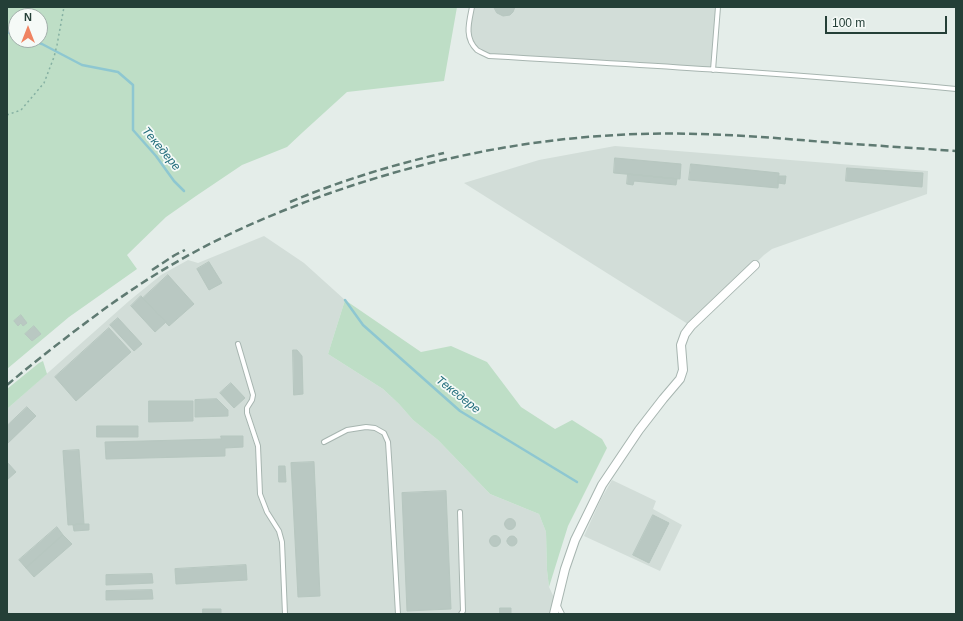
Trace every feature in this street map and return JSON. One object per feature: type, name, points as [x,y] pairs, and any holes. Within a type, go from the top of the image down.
[{"type":"street","points":[[554,614],[565,569],[575,540],[602,485],[638,430],[680,379],[683,370],[681,346],[685,334],[691,326],[755,265]]},
{"type":"lane","points":[[472,7],[468,30],[471,42],[478,50],[489,56],[885,82],[956,89]]},
{"type":"lane","points":[[713,70],[718,7]]},
{"type":"lane","points":[[238,344],[253,394],[252,400],[247,408],[247,413],[258,446],[260,494],[267,512],[279,531],[282,542],[285,614]]},
{"type":"lane","points":[[324,442],[347,430],[366,427],[375,428],[384,433],[388,442],[398,614]]},
{"type":"lane","points":[[460,512],[463,611],[461,614]]},
{"type":"lane","points":[[556,602],[562,614]]},
{"type":"path","points":[[7,115],[21,110],[44,83],[54,57],[64,7]]},
{"type":"shaded area","points":[[472,7],[718,7],[713,70],[489,56],[478,50],[471,42],[468,30]]},
{"type":"shaded area","points":[[615,146],[928,171],[927,194],[772,249],[691,326],[464,183],[539,160]]},
{"type":"shaded area","points":[[264,236],[304,263],[345,300],[328,354],[383,389],[413,420],[438,440],[490,494],[539,514],[546,532],[549,587],[562,614],[7,614],[7,409],[129,301],[161,275],[188,260],[198,263]]},
{"type":"shaded area","points":[[612,480],[656,501],[653,509],[682,525],[660,571],[584,536],[601,499]]},
{"type":"green space","points":[[7,7],[457,7],[444,81],[347,92],[287,147],[242,165],[166,217],[127,255],[137,269],[69,317],[7,369]]},
{"type":"green space","points":[[345,300],[421,352],[451,346],[487,362],[521,407],[555,429],[572,420],[602,439],[607,448],[568,526],[549,587],[546,532],[539,514],[490,494],[438,440],[413,420],[383,389],[328,354]]},
{"type":"green space","points":[[43,361],[47,374],[7,409],[7,389]]},
{"type":"building","points":[[494,7],[515,7],[510,15],[503,16],[497,13]]},
{"type":"building","points":[[615,158],[681,164],[680,179],[614,173]]},
{"type":"building","points":[[691,164],[779,173],[778,188],[689,180]]},
{"type":"building","points":[[847,168],[923,173],[922,187],[846,181]]},
{"type":"building","points":[[628,174],[677,179],[676,185],[634,181],[633,185],[627,184]]},
{"type":"building","points":[[779,176],[786,176],[785,184],[778,183]]},
{"type":"building","points":[[209,262],[222,283],[209,290],[197,269]]},
{"type":"building","points":[[168,275],[194,304],[169,326],[143,298]]},
{"type":"building","points":[[141,296],[166,322],[155,332],[131,306]]},
{"type":"building","points":[[21,315],[27,323],[23,326],[21,323],[18,326],[14,321]]},
{"type":"building","points":[[118,318],[142,344],[134,351],[110,325]]},
{"type":"building","points":[[34,326],[41,334],[32,341],[25,334]]},
{"type":"building","points":[[109,328],[131,352],[76,401],[55,377]]},
{"type":"building","points":[[293,350],[297,350],[302,356],[303,394],[294,395]]},
{"type":"building","points":[[231,383],[245,398],[234,408],[220,393]]},
{"type":"building","points":[[217,399],[228,410],[228,416],[195,417],[195,400]]},
{"type":"building","points":[[149,401],[193,401],[193,421],[149,422]]},
{"type":"building","points":[[27,407],[36,416],[7,444],[7,426]]},
{"type":"building","points":[[97,426],[138,426],[138,437],[97,437]]},
{"type":"building","points":[[221,436],[243,436],[243,447],[225,448],[225,456],[106,459],[105,442],[221,439]]},
{"type":"building","points":[[79,450],[84,524],[68,525],[63,451]]},
{"type":"building","points":[[7,462],[16,472],[7,480]]},
{"type":"building","points":[[314,462],[320,596],[298,597],[291,463]]},
{"type":"building","points":[[279,466],[285,466],[286,482],[279,482]]},
{"type":"building","points":[[446,491],[451,609],[407,611],[402,493]]},
{"type":"building","points":[[653,515],[669,523],[649,563],[633,555]]},
{"type":"building","points":[[508,519],[512,519],[514,520],[514,528],[508,529],[505,526],[505,522]]},
{"type":"building","points":[[89,524],[89,530],[74,531],[73,525]]},
{"type":"building","points":[[57,527],[63,535],[26,568],[19,560]]},
{"type":"building","points":[[63,535],[72,544],[34,577],[26,568]]},
{"type":"building","points":[[493,536],[497,536],[499,537],[499,545],[493,546],[490,543],[490,539]]},
{"type":"building","points":[[512,536],[517,541],[512,546],[507,541]]},
{"type":"building","points":[[246,565],[247,580],[176,584],[175,569]]},
{"type":"building","points":[[152,574],[153,583],[106,585],[106,575]]},
{"type":"building","points":[[152,590],[153,599],[106,600],[106,591]]},
{"type":"building","points":[[500,608],[511,608],[511,614],[500,614]]},
{"type":"building","points":[[203,609],[221,609],[221,614],[203,614]]},
{"type":"waterway","name":"Текедере","points":[[48,47],[82,65],[118,72],[133,85],[133,130],[156,156],[174,181],[184,191]]},
{"type":"waterway","name":"Текедере","points":[[345,300],[363,325],[460,411],[577,482]]},
{"type":"railway","points":[[7,385],[94,316],[143,282],[180,260],[234,232],[290,208],[329,193],[409,168],[450,158],[532,143],[574,138],[642,134],[746,136],[956,151]]},
{"type":"railway","points":[[290,202],[366,174],[444,153]]},
{"type":"railway","points":[[152,270],[185,250]]}]
